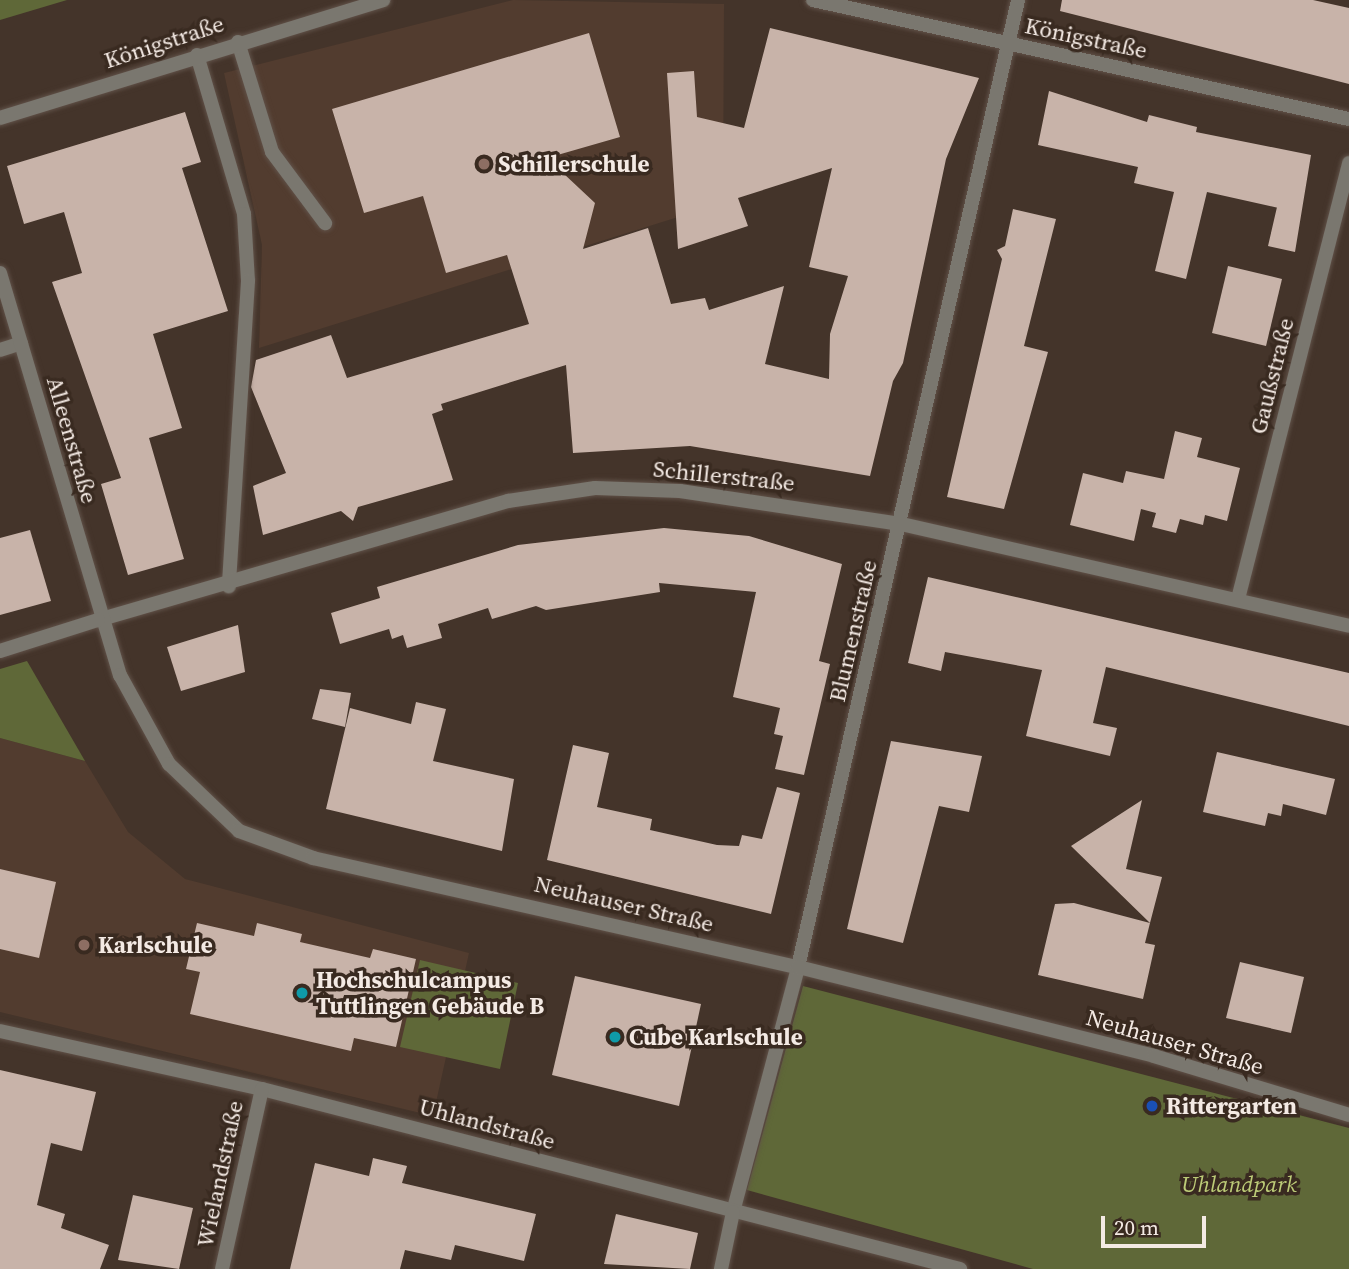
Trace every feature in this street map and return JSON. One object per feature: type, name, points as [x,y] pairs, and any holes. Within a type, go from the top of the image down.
[{"type":"street","name":"Königstraße","points":[[0,118],[238,42],[383,0]]},
{"type":"street","name":"Königstraße","points":[[813,0],[1349,119]]},
{"type":"street","name":"Blumenstraße","points":[[721,1269],[733,1212],[798,967],[901,524],[1006,43],[1018,0]]},
{"type":"street","points":[[238,42],[272,152],[325,223]]},
{"type":"street","points":[[197,55],[244,227],[248,281],[229,586]]},
{"type":"street","name":"Gaußstraße","points":[[1238,600],[1349,163]]},
{"type":"street","name":"Alleenstraße","points":[[0,273],[98,620]]},
{"type":"street","points":[[0,350],[21,343]]},
{"type":"street","name":"Schillerstraße","points":[[98,620],[229,586],[508,501],[595,488],[680,491],[901,524],[1349,626]]},
{"type":"street","points":[[0,651],[98,620]]},
{"type":"street","name":"Neuhauser Straße","points":[[98,620],[120,675],[169,764],[239,831],[313,858],[798,967],[1154,1056],[1349,1115]]},
{"type":"street","name":"Uhlandstraße","points":[[0,1031],[262,1089],[960,1269]]},
{"type":"street","name":"Wielandstraße","points":[[222,1269],[262,1089]]},
{"type":"shaded area","name":"Schillerschule","points":[[513,0],[724,4],[723,203],[259,348],[262,245],[224,73]]},
{"type":"shaded area","points":[[0,738],[85,761],[128,832],[185,879],[469,953],[433,1116],[0,1012]]},
{"type":"green space","points":[[0,0],[67,0],[0,20]]},
{"type":"green space","points":[[27,661],[85,761],[0,738],[0,669]]},
{"type":"green space","points":[[420,960],[518,983],[500,1069],[400,1047]]},
{"type":"green space","name":"Uhlandpark","points":[[803,986],[1349,1128],[1349,1269],[1033,1269],[747,1190]]},
{"type":"building","points":[[1062,0],[1313,0],[1349,8],[1349,84],[1060,11]]},
{"type":"building","points":[[770,28],[979,78],[946,159],[903,363],[893,381],[870,476],[690,446],[573,453],[566,365],[441,404],[443,410],[432,414],[453,480],[358,507],[353,521],[341,511],[263,535],[253,486],[286,473],[251,387],[256,360],[331,335],[347,378],[529,324],[507,255],[446,273],[423,196],[364,213],[332,109],[589,33],[620,137],[547,158],[595,203],[583,249],[648,228],[671,304],[705,298],[709,310],[784,286],[765,364],[829,379],[830,334],[848,276],[809,267],[832,168],[738,198],[748,226],[678,249],[667,73],[694,71],[697,117],[744,128]]},
{"type":"building","points":[[1049,91],[1147,122],[1149,115],[1197,127],[1196,132],[1311,155],[1295,252],[1268,246],[1277,208],[1207,192],[1186,279],[1155,271],[1174,192],[1134,183],[1138,167],[1038,145]]},
{"type":"building","points":[[185,112],[201,162],[182,168],[228,311],[153,334],[182,428],[149,438],[184,559],[128,575],[101,484],[121,478],[52,282],[82,273],[64,212],[24,224],[7,166]]},
{"type":"building","points":[[1013,209],[1056,219],[1024,346],[1048,352],[1004,509],[947,497],[1002,259],[997,250],[1005,246]]},
{"type":"building","points":[[1228,266],[1282,279],[1266,346],[1212,333]]},
{"type":"building","points":[[1175,431],[1202,438],[1197,457],[1240,468],[1227,521],[1205,515],[1203,525],[1180,519],[1176,533],[1152,527],[1156,513],[1141,509],[1134,541],[1070,525],[1083,473],[1123,483],[1126,471],[1164,479]]},
{"type":"building","points":[[664,528],[749,536],[842,564],[819,661],[830,664],[804,775],[775,769],[783,736],[774,734],[780,708],[733,697],[756,592],[659,583],[660,592],[546,610],[536,606],[492,619],[488,608],[438,624],[442,638],[407,648],[403,635],[392,639],[389,629],[340,644],[331,613],[380,598],[377,587],[518,545]]},
{"type":"building","points":[[30,530],[51,601],[0,615],[0,538]]},
{"type":"building","points":[[928,577],[1349,673],[1349,726],[1106,667],[1093,723],[1117,728],[1110,756],[1026,736],[1042,670],[945,652],[941,671],[908,663]]},
{"type":"building","points":[[238,625],[245,672],[181,691],[167,647]]},
{"type":"building","points":[[320,689],[351,693],[345,727],[312,719]]},
{"type":"building","points":[[416,702],[446,709],[433,761],[514,779],[502,851],[326,809],[350,708],[411,724]]},
{"type":"building","points":[[891,741],[982,756],[969,812],[939,806],[903,943],[847,929]]},
{"type":"building","points":[[573,745],[609,753],[597,807],[652,819],[650,830],[717,845],[739,846],[742,835],[762,839],[777,787],[800,793],[771,914],[547,860]]},
{"type":"building","points":[[1217,752],[1335,779],[1326,815],[1283,804],[1281,816],[1268,813],[1265,826],[1203,812]]},
{"type":"building","points":[[1142,800],[1126,869],[1162,877],[1150,923],[1071,846]]},
{"type":"building","name":"Karlschule","points":[[0,869],[56,882],[39,958],[0,949]]},
{"type":"building","points":[[1074,903],[1150,923],[1145,943],[1155,945],[1143,999],[1038,975],[1055,904]]},
{"type":"building","name":"Hochschulcampus Tuttlingen Gebäude B","points":[[197,923],[254,936],[257,923],[302,934],[300,942],[370,958],[373,949],[416,959],[396,1047],[354,1038],[351,1051],[190,1014],[200,972],[186,969]]},
{"type":"building","points":[[1240,962],[1304,977],[1291,1033],[1226,1018]]},
{"type":"building","name":"Cube Karlschule","points":[[575,976],[701,1004],[679,1106],[552,1075]]},
{"type":"building","points":[[0,1070],[96,1092],[82,1151],[51,1143],[37,1205],[65,1214],[61,1228],[109,1245],[100,1269],[0,1269]]},
{"type":"building","points":[[373,1158],[407,1166],[402,1183],[536,1214],[524,1261],[455,1245],[451,1260],[405,1250],[400,1269],[290,1269],[315,1163],[369,1176]]},
{"type":"building","points":[[133,1195],[193,1208],[179,1269],[118,1260]]},
{"type":"building","points":[[616,1214],[698,1233],[690,1269],[604,1264]]},
{"type":"place","name":"Schillerschule","points":[[484,164]]},
{"type":"place","name":"Karlschule","points":[[84,945]]},
{"type":"place","name":"Hochschulcampus Tuttlingen Gebäude B","points":[[302,993]]},
{"type":"place","name":"Cube Karlschule","points":[[615,1037]]},
{"type":"place","name":"Rittergarten","points":[[1152,1106]]}]
